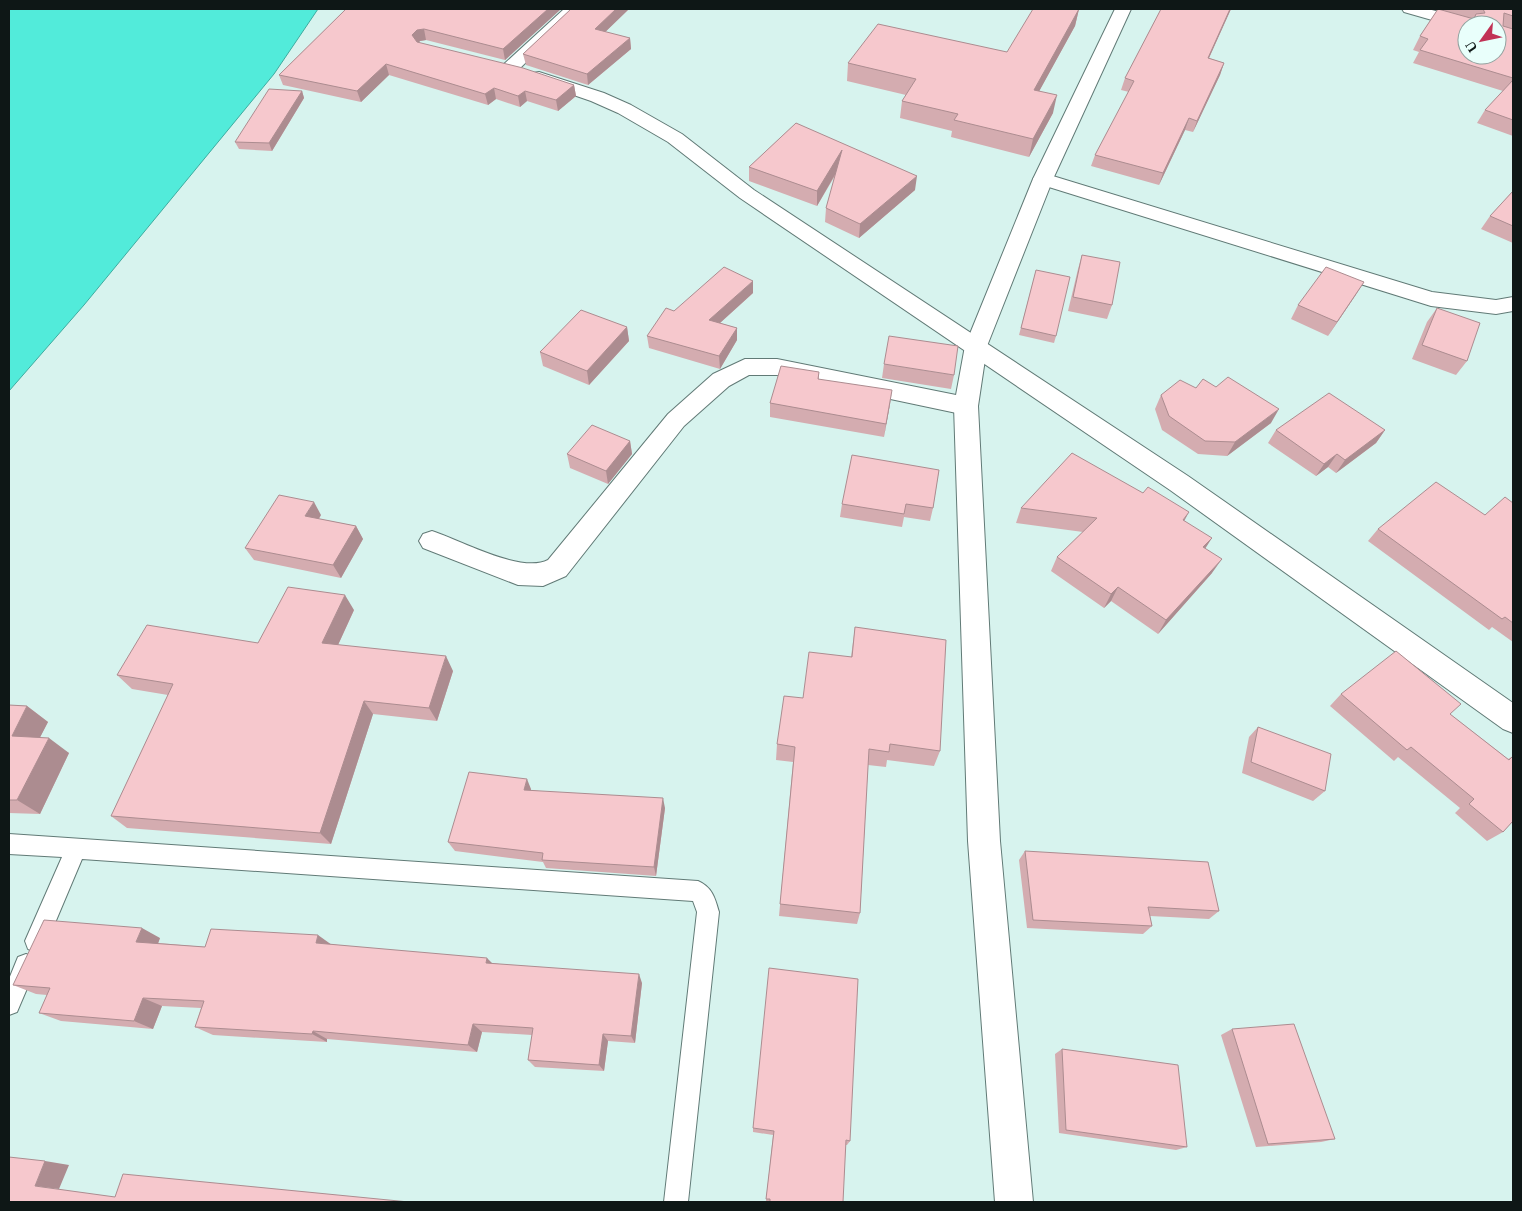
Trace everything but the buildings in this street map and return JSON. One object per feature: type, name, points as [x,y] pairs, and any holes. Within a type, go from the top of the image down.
[{"type":"main road","points":[[573,9],[500,67],[594,95],[640,116],[680,140],[710,162],[747,194],[1179,483],[1513,720]]},
{"type":"main road","points":[[1014,1202],[984,841],[966,406],[976,346],[1042,179],[1123,9]]},
{"type":"main road","points":[[1410,9],[1457,22]]},
{"type":"main road","points":[[1042,179],[1431,299],[1496,307],[1513,304]]},
{"type":"main road","points":[[432,541],[518,574],[542,575],[557,568],[676,420],[721,380],[745,366],[777,367],[966,406]]},
{"type":"lane","points":[[9,844],[698,891],[705,900],[708,912],[676,1202]]},
{"type":"lane","points":[[9,1004],[76,850]]},
{"type":"shaded area","points":[[9,9],[318,9],[274,74],[84,305],[9,391]]}]
